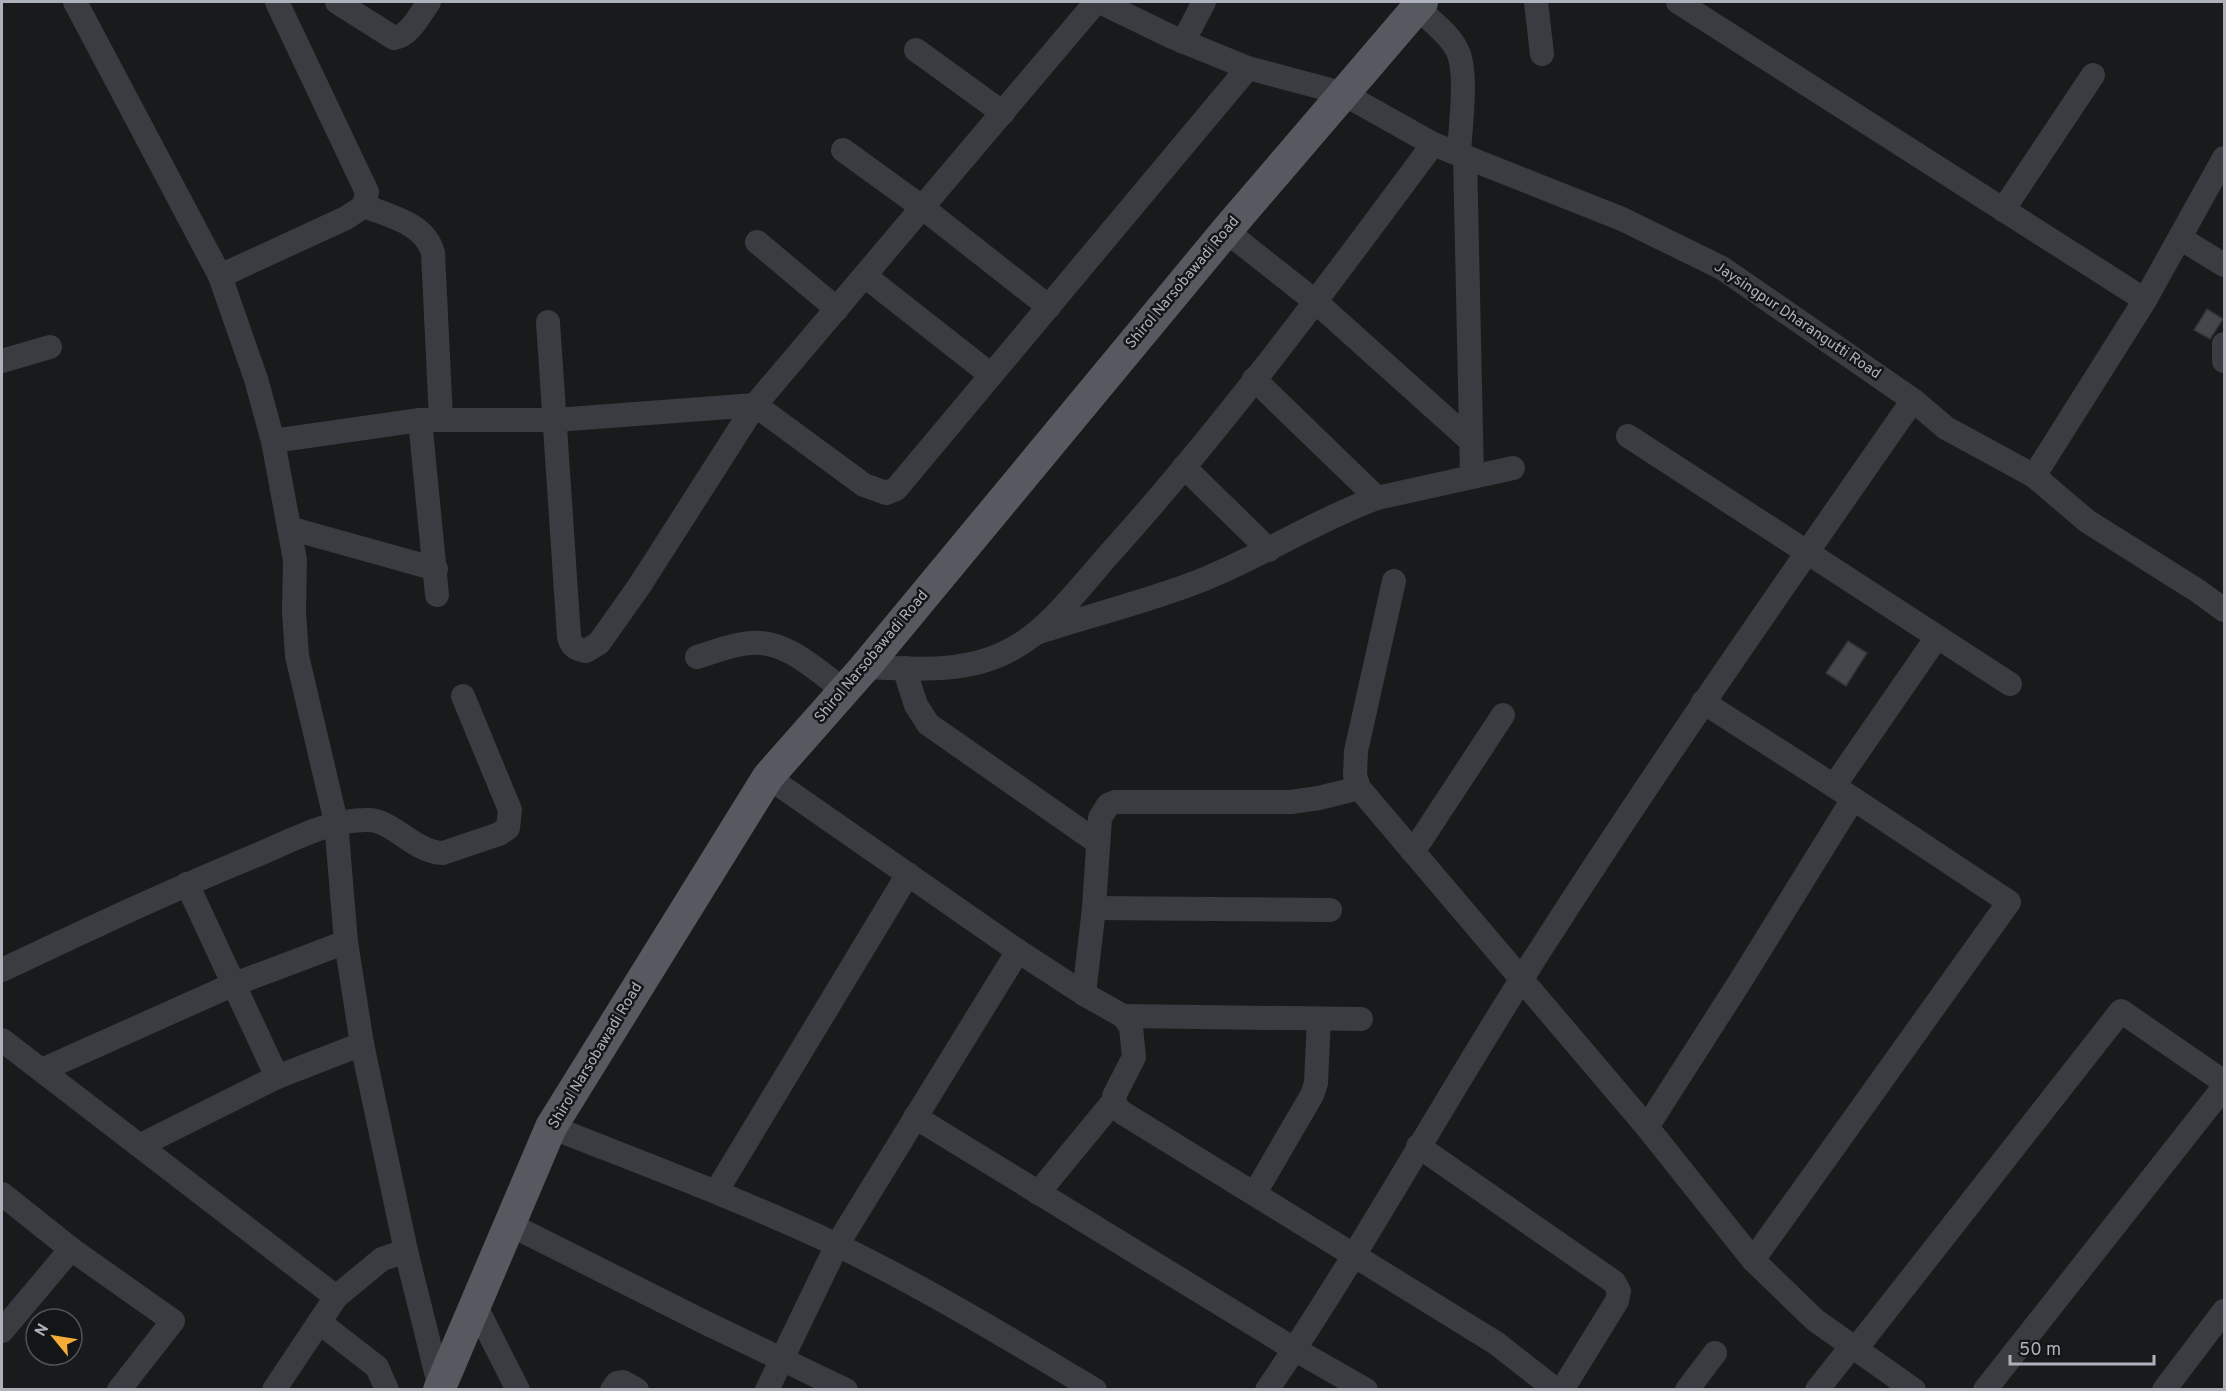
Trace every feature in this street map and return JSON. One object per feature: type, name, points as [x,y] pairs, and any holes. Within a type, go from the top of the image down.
[{"type":"main road","name":"Shirol Narsobawadi Road","points":[[439,1389],[551,1127],[768,777],[865,667],[1226,231],[1419,4]]},
{"type":"street","points":[[75,2],[220,276],[256,379],[273,441],[296,560],[294,612],[297,656],[336,822],[346,942],[362,1044],[406,1251],[439,1389]]},
{"type":"street","points":[[220,276],[346,218],[364,206],[367,192],[277,2]]},
{"type":"street","points":[[337,2],[394,38],[401,37],[407,32],[429,2]]},
{"type":"street","points":[[548,322],[569,638],[575,648],[586,651],[598,643],[640,585],[755,405],[1098,2]]},
{"type":"street","name":"Jaysingpur Dharangutti Road","points":[[1098,2],[1183,42],[1248,68],[1342,93],[1433,144],[1622,219],[1722,268],[1913,400],[1946,428],[2034,476],[2087,521],[2224,610]]},
{"type":"street","points":[[1183,42],[1204,2]]},
{"type":"street","points":[[1536,2],[1542,54]]},
{"type":"street","points":[[1419,4],[1450,38],[1461,56],[1463,71],[1462,155],[1472,477]]},
{"type":"street","points":[[1691,5],[2003,210],[2145,300]]},
{"type":"street","points":[[916,50],[1003,113]]},
{"type":"street","points":[[273,441],[431,419],[556,420],[755,405],[864,485],[886,493],[896,489],[1248,68]]},
{"type":"street","points":[[2003,210],[2092,75]]},
{"type":"street","points":[[1039,632],[1184,467],[1316,302],[1433,144]]},
{"type":"street","points":[[843,150],[923,208],[1049,307]]},
{"type":"street","points":[[2034,476],[2145,300],[2224,158]]},
{"type":"street","points":[[364,206],[412,225],[430,242],[433,252],[431,419],[437,595]]},
{"type":"street","points":[[1226,231],[1316,302],[1471,441]]},
{"type":"street","points":[[2180,238],[2224,265]]},
{"type":"street","points":[[757,242],[837,309]]},
{"type":"street","points":[[865,276],[991,375]]},
{"type":"street","points":[[2224,344],[2224,361]]},
{"type":"street","points":[[2,361],[50,347]]},
{"type":"street","points":[[1254,379],[1377,498]]},
{"type":"street","points":[[1268,1389],[1355,1255],[1521,980],[1703,702],[1913,400]]},
{"type":"street","points":[[1628,435],[2010,684]]},
{"type":"street","points":[[1184,467],[1269,550]]},
{"type":"street","points":[[865,667],[920,669],[982,663],[1012,649],[1039,632],[1189,585],[1269,550],[1377,498],[1513,468]]},
{"type":"street","points":[[289,528],[436,569]]},
{"type":"street","points":[[1394,581],[1356,751],[1355,775],[1359,788],[1647,1127],[1754,1260],[1815,1320],[1914,1389]]},
{"type":"street","points":[[1647,1127],[1742,980],[1844,792],[1937,637]]},
{"type":"street","points":[[697,657],[748,643],[763,642],[778,645],[844,691]]},
{"type":"street","points":[[904,668],[916,705],[928,724],[1097,842]]},
{"type":"street","points":[[2,970],[187,884],[336,822],[377,821],[425,849],[443,853],[499,834],[508,828],[510,810],[463,696]]},
{"type":"street","points":[[1703,702],[1844,792],[2009,902],[1754,1260]]},
{"type":"street","points":[[1413,852],[1503,715]]},
{"type":"street","points":[[768,777],[1018,951],[1084,994],[1123,1016],[1131,1027],[1134,1057],[1113,1102],[1038,1193]]},
{"type":"street","points":[[1084,994],[1094,908],[1100,818],[1108,805],[1115,802],[1291,802],[1359,788]]},
{"type":"street","points":[[717,1192],[908,874]]},
{"type":"street","points":[[187,884],[232,985],[277,1077]]},
{"type":"street","points":[[1094,908],[1330,910]]},
{"type":"street","points":[[42,1070],[232,985],[346,942]]},
{"type":"street","points":[[767,1389],[837,1245],[1018,951]]},
{"type":"street","points":[[1817,1389],[1853,1348],[2121,1011],[2224,1082]]},
{"type":"street","points":[[1123,1016],[1361,1019]]},
{"type":"street","points":[[1255,1193],[1312,1095],[1316,1083],[1319,1018]]},
{"type":"street","points":[[2,1040],[336,1297]]},
{"type":"street","points":[[141,1145],[277,1077],[362,1044]]},
{"type":"street","points":[[1985,1389],[2224,1087]]},
{"type":"street","points":[[1113,1102],[1123,1113],[1496,1343],[1556,1389]]},
{"type":"street","points":[[915,1118],[1294,1348],[1366,1389]]},
{"type":"street","points":[[551,1127],[717,1192],[837,1245],[949,1303],[1095,1389]]},
{"type":"street","points":[[1419,1146],[1614,1282],[1619,1291],[1617,1301],[1562,1389]]},
{"type":"street","points":[[2,1194],[71,1249],[173,1321],[119,1389]]},
{"type":"street","points":[[511,1225],[846,1389]]},
{"type":"street","points":[[2,1331],[71,1249]]},
{"type":"street","points":[[274,1389],[336,1297],[382,1259],[406,1251]]},
{"type":"street","points":[[475,1305],[518,1389]]},
{"type":"street","points":[[2164,1389],[2224,1311]]},
{"type":"street","points":[[319,1322],[377,1367],[387,1389]]},
{"type":"street","points":[[1687,1389],[1715,1353]]},
{"type":"street","points":[[612,1389],[617,1383],[623,1382],[637,1389]]},
{"type":"building","points":[[2207,309],[2223,319],[2210,339],[2194,330]]},
{"type":"building","points":[[1848,641],[1867,653],[1846,686],[1826,673]]}]
